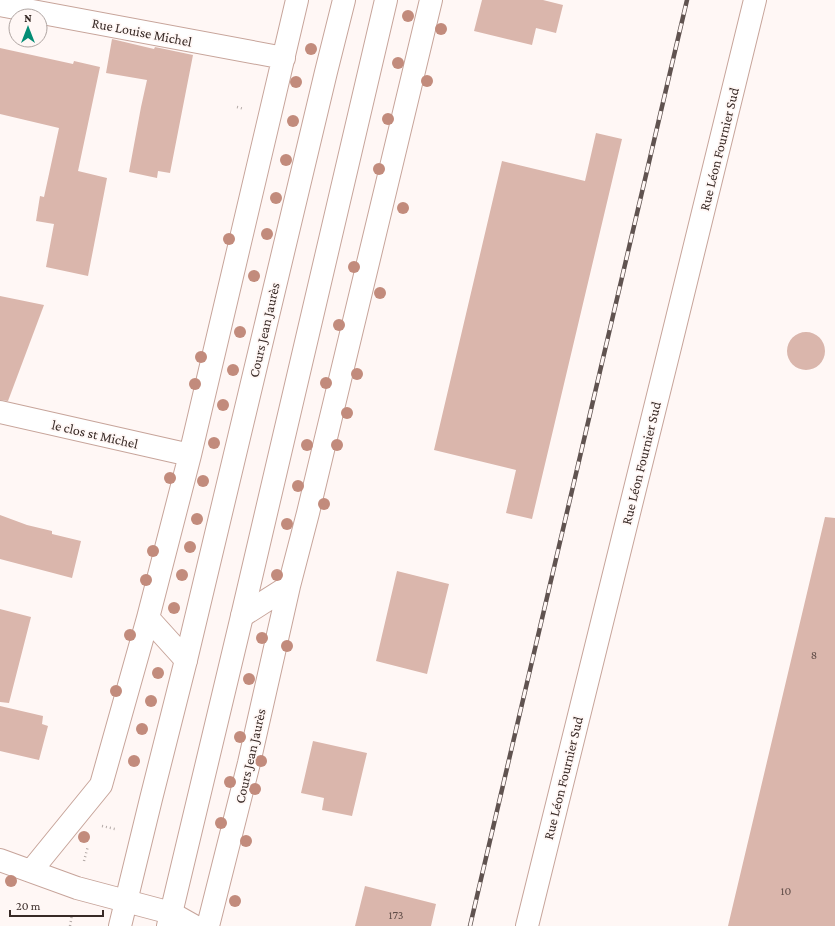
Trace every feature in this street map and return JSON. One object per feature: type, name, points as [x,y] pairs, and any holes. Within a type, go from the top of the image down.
[{"type":"street","points":[[31,872],[101,785],[148,618],[190,455],[297,0]]},
{"type":"street","name":"Cours Jean Jaurès","points":[[120,926],[186,660],[344,0]]},
{"type":"street","points":[[170,920],[377,31],[386,0]]},
{"type":"street","name":"Cours Jean Jaurès","points":[[208,926],[249,763],[289,586],[310,506],[431,0]]},
{"type":"street","name":"Rue Léon Fournier Sud","points":[[527,926],[755,0]]},
{"type":"street","name":"Rue Louise Michel","points":[[0,5],[284,58]]},
{"type":"street","name":"le clos st Michel","points":[[0,412],[190,455]]},
{"type":"street","points":[[242,616],[289,586]]},
{"type":"street","points":[[148,618],[186,660]]},
{"type":"street","points":[[0,860],[77,888],[126,901],[170,920],[194,926]]},
{"type":"path","points":[[70,926],[77,888],[88,845]]},
{"type":"building","points":[[482,0],[543,0],[563,5],[556,33],[536,28],[532,45],[474,31]]},
{"type":"building","points":[[112,39],[154,49],[155,47],[193,55],[170,173],[158,171],[157,178],[129,172],[147,80],[106,73]]},
{"type":"building","points":[[0,48],[73,64],[74,61],[100,67],[78,171],[107,178],[88,276],[46,267],[54,224],[36,221],[40,196],[44,197],[59,128],[0,114]]},
{"type":"building","points":[[596,133],[622,139],[532,519],[506,513],[516,470],[434,450],[502,161],[585,181]]},
{"type":"building","points":[[0,296],[44,305],[8,401],[0,400]]},
{"type":"building","points":[[802,332],[810,332],[820,337],[824,344],[824,358],[820,365],[810,370],[802,370],[792,365],[790,362],[787,355],[787,347],[792,337],[795,335]]},
{"type":"building","points":[[0,515],[27,525],[52,531],[52,534],[81,541],[72,578],[0,559]]},
{"type":"building","points":[[825,517],[835,518],[835,926],[728,926]]},
{"type":"building","points":[[397,571],[449,584],[427,674],[376,661]]},
{"type":"building","points":[[0,609],[31,617],[9,703],[0,702]]},
{"type":"building","points":[[0,706],[43,716],[42,724],[48,726],[39,760],[0,751]]},
{"type":"building","points":[[313,741],[367,753],[352,816],[322,810],[324,798],[301,793]]},
{"type":"building","points":[[365,886],[436,904],[431,926],[355,926]]},
{"type":"railway","points":[[470,926],[687,0]]}]
